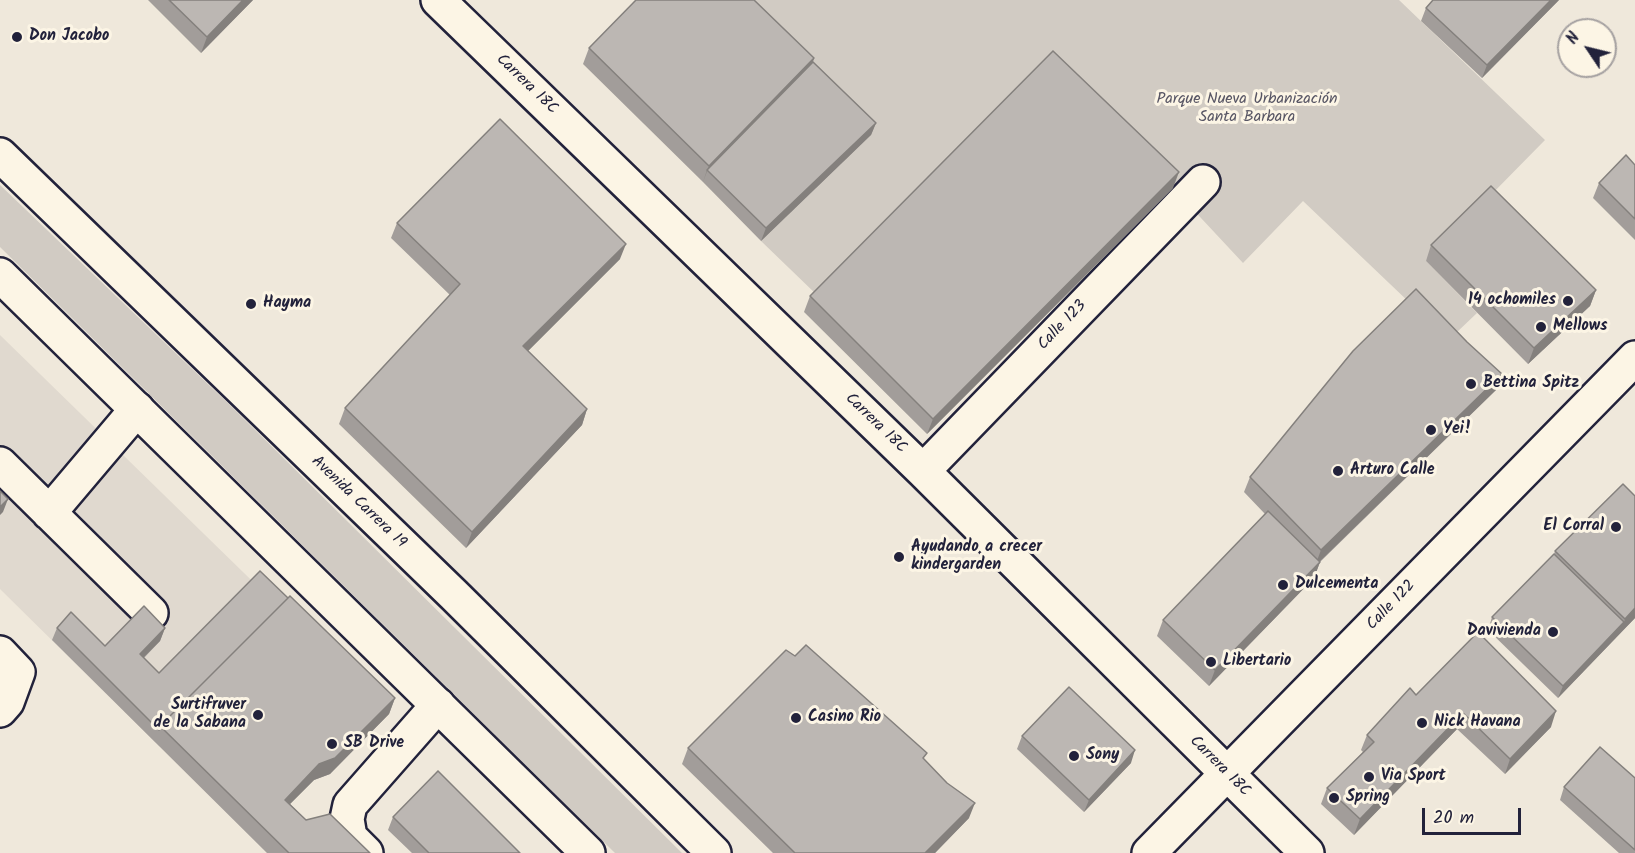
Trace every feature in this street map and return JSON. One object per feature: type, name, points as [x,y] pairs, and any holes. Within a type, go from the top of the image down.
[{"type":"street","name":"Carrera 18C","points":[[438,0],[923,471],[1307,853]]},
{"type":"street","name":"Avenida Carrera 19","points":[[0,155],[454,595],[714,853]]},
{"type":"street","name":"Calle 123","points":[[923,471],[1203,182]]},
{"type":"street","points":[[0,275],[588,853]]},
{"type":"street","name":"Calle 122","points":[[1149,853],[1635,358]]},
{"type":"street","points":[[49,513],[136,409]]},
{"type":"street","points":[[0,465],[150,613]]},
{"type":"street","points":[[0,653],[18,672],[4,706]]},
{"type":"street","points":[[366,853],[350,837],[347,819],[350,805],[438,705]]},
{"type":"shaded area","points":[[0,335],[284,612],[155,742],[0,589]]},
{"type":"green space","name":"Parque Nueva Urbanización Santa Barbara","points":[[732,0],[1399,0],[1545,140],[1426,261],[1477,313],[1456,333],[1411,304],[1303,201],[1243,263],[1173,188],[818,296],[761,241],[871,135]]},
{"type":"green space","points":[[0,185],[232,407],[682,853],[615,853],[0,247]]},
{"type":"building","points":[[169,0],[243,0],[207,37]]},
{"type":"building","points":[[636,0],[754,0],[814,58],[709,166],[589,48]]},
{"type":"building","points":[[1433,0],[1551,0],[1487,65],[1426,8]]},
{"type":"building","points":[[1053,51],[1179,172],[933,419],[810,296]]},
{"type":"building","points":[[813,62],[876,123],[766,228],[707,170]]},
{"type":"building","points":[[500,119],[626,244],[523,346],[587,409],[472,532],[345,408],[460,284],[397,223]]},
{"type":"building","points":[[1626,155],[1635,165],[1635,219],[1599,183]]},
{"type":"building","points":[[1491,186],[1596,290],[1534,348],[1431,245]]},
{"type":"building","points":[[1416,289],[1467,342],[1502,374],[1321,550],[1250,477],[1353,351]]},
{"type":"building","points":[[1623,484],[1635,496],[1635,608],[1625,619],[1555,551]]},
{"type":"building","points":[[0,491],[8,499],[0,507]]},
{"type":"building","points":[[1268,511],[1320,562],[1215,670],[1163,620]]},
{"type":"building","name":"Davivienda","points":[[1554,554],[1624,622],[1563,686],[1492,617]]},
{"type":"building","points":[[260,571],[288,598],[160,726],[159,730],[57,628],[71,612],[105,646],[144,606],[165,628],[140,654],[159,673]]},
{"type":"building","name":"Surtifruver de la Sabana","points":[[290,596],[395,698],[335,758],[319,764],[285,800],[306,820],[330,814],[370,853],[289,853],[160,726]]},
{"type":"building","points":[[1478,632],[1556,711],[1510,759],[1463,713],[1360,819],[1327,788],[1374,742],[1367,735],[1410,688],[1416,695]]},
{"type":"building","name":"Casino Rio","points":[[806,645],[927,753],[923,758],[947,783],[975,803],[925,853],[795,853],[688,748],[786,650],[795,656]]},
{"type":"building","name":"Sony","points":[[1069,687],[1135,750],[1089,800],[1022,736]]},
{"type":"building","points":[[1600,747],[1635,778],[1635,850],[1564,787]]},
{"type":"building","name":"SB Drive","points":[[438,771],[520,853],[429,853],[393,817]]},
{"type":"place","name":"Don Jacobo","points":[[17,37]]},
{"type":"place","name":"14 ochomiles","points":[[1568,301]]},
{"type":"place","name":"Hayma","points":[[251,304]]},
{"type":"place","name":"Mellows","points":[[1541,327]]},
{"type":"place","name":"Bettina Spitz","points":[[1471,384]]},
{"type":"place","name":"Yei!","points":[[1431,430]]},
{"type":"place","name":"Arturo Calle","points":[[1338,471]]},
{"type":"place","name":"El Corral","points":[[1616,527]]},
{"type":"place","name":"Ayudando a crecer kindergarden","points":[[899,557]]},
{"type":"place","name":"Dulcementa","points":[[1283,585]]},
{"type":"place","name":"Davivienda","points":[[1553,632]]},
{"type":"place","name":"Libertario","points":[[1211,662]]},
{"type":"place","name":"Surtifruver de la Sabana","points":[[258,715]]},
{"type":"place","name":"Casino Rio","points":[[796,718]]},
{"type":"place","name":"Nick Havana","points":[[1422,723]]},
{"type":"place","name":"SB Drive","points":[[332,744]]},
{"type":"place","name":"Sony","points":[[1074,756]]},
{"type":"place","name":"Via Sport","points":[[1369,777]]},
{"type":"place","name":"Spring","points":[[1334,798]]}]
